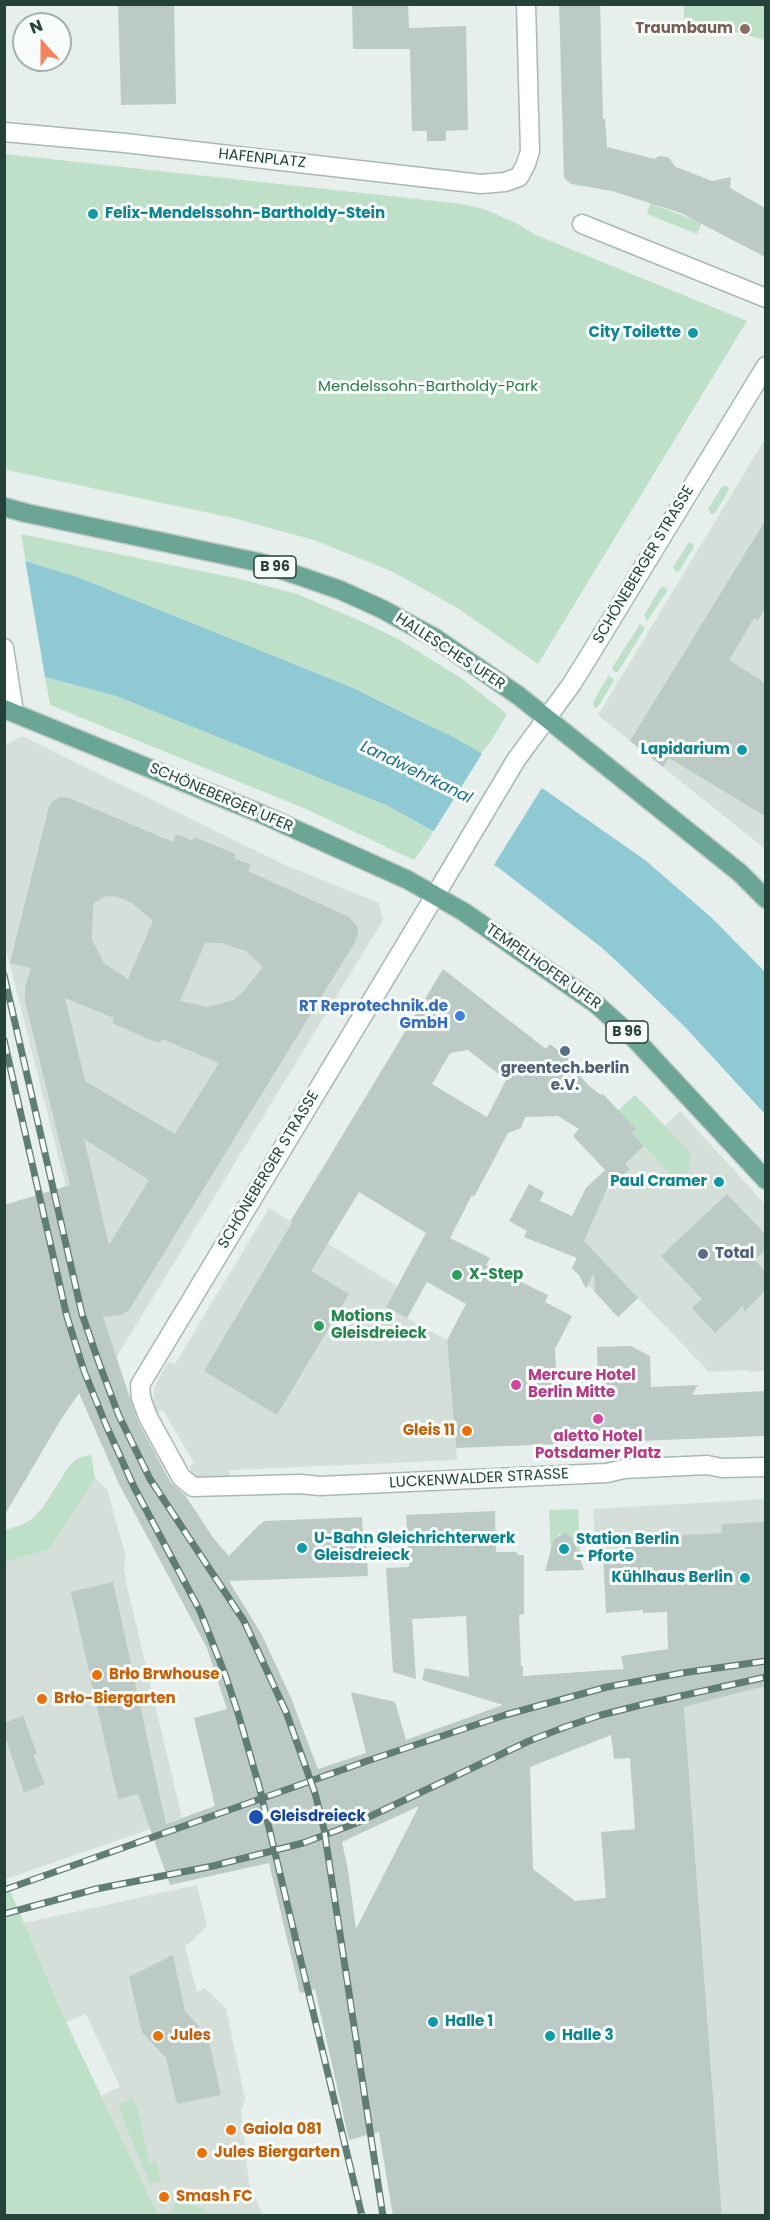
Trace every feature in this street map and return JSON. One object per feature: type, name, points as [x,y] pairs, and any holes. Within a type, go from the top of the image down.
[{"type":"main road","name":"HALLESCHES UFER","points":[[4,507],[69,523],[253,561],[298,574],[382,609],[435,638],[519,696],[740,873],[765,899]]},
{"type":"main road","name":"SCHÖNEBERGER UFER","points":[[9,710],[259,813],[436,894]]},
{"type":"main road","name":"TEMPELHOFER UFER","points":[[436,894],[596,1004],[634,1038],[765,1180]]},
{"type":"street","name":"HAFENPLATZ","points":[[4,132],[125,143],[481,184],[505,182],[519,177],[526,164],[530,138],[526,4]]},
{"type":"street","points":[[582,224],[765,298]]},
{"type":"street","name":"SCHÖNEBERGER STRASSE","points":[[193,1487],[181,1477],[148,1417],[141,1398],[140,1385],[516,760],[545,717],[571,685],[765,366]]},
{"type":"street","points":[[4,648],[9,674],[9,710]]},
{"type":"street","name":"LUCKENWALDER STRASSE","points":[[193,1487],[372,1484],[607,1473],[624,1468],[706,1465],[722,1468],[765,1467]]},
{"type":"shaded area","points":[[765,439],[765,849],[598,715]]},
{"type":"shaded area","points":[[22,736],[283,864],[379,903],[383,920],[116,1358],[84,1259],[5,945],[4,746]]},
{"type":"shaded area","points":[[680,1111],[765,1204],[765,1371],[709,1372],[638,1298],[618,1317],[572,1268],[606,1192],[630,1169],[625,1164]]},
{"type":"shaded area","points":[[269,1208],[397,1286],[386,1307],[447,1340],[457,1460],[230,1470],[229,1477],[198,1479],[193,1475],[189,1467],[194,1463],[163,1410],[158,1412],[156,1410],[153,1397],[155,1386],[167,1363],[175,1364]]},
{"type":"shaded area","points":[[95,1478],[107,1489],[126,1557],[124,1568],[127,1586],[182,1818],[6,1879],[4,1747],[8,1745],[4,1734],[5,1562],[50,1549]]},
{"type":"shaded area","points":[[765,1499],[765,2215],[722,2215],[684,1707],[709,1548],[596,1554],[593,1509]]},
{"type":"shaded area","points":[[197,1885],[207,1926],[185,1947],[197,1992],[205,1988],[226,2008],[245,2099],[241,2111],[249,2183],[263,2215],[158,2215],[101,2096],[120,2087],[86,2014],[66,2022],[24,1923]]},
{"type":"green space","name":"Traumbaum","points":[[684,5],[765,5],[765,40],[684,18]]},
{"type":"green space","name":"Mendelssohn-Bartholdy-Park","points":[[4,154],[463,204],[484,209],[536,235],[747,321],[538,664],[456,607],[391,571],[314,540],[233,518],[7,470],[4,452]]},
{"type":"green space","points":[[650,203],[702,223],[697,234],[647,214]]},
{"type":"green space","points":[[725,485],[729,490],[715,513],[711,514],[708,509]]},
{"type":"green space","points":[[21,534],[240,579],[297,594],[398,639],[461,678],[507,714],[489,744],[480,754],[424,722],[351,687],[80,578],[26,563]]},
{"type":"green space","points":[[689,542],[694,547],[679,571],[676,572],[673,567]]},
{"type":"green space","points":[[661,587],[668,590],[647,621],[644,615]]},
{"type":"green space","points":[[640,624],[645,628],[618,672],[614,672],[612,668]]},
{"type":"green space","points":[[608,676],[613,678],[613,682],[598,707],[594,708],[593,702]]},
{"type":"green space","points":[[45,677],[116,696],[386,805],[432,831],[431,836],[414,860],[306,809],[50,705]]},
{"type":"green space","points":[[635,1095],[691,1153],[686,1191],[632,1133],[636,1129],[626,1119],[614,1114]]},
{"type":"green space","points":[[91,1454],[95,1478],[50,1549],[5,1562],[5,1530],[32,1519],[43,1507],[69,1466],[77,1459]]},
{"type":"green space","points":[[578,1509],[581,1570],[573,1539],[567,1533],[560,1534],[554,1539],[554,1554],[551,1555],[549,1510]]},
{"type":"green space","points":[[4,1876],[66,2022],[158,2215],[5,2215]]},
{"type":"green space","points":[[133,2098],[139,2114],[149,2162],[157,2161],[161,2182],[150,2183],[124,2122],[119,2104]]},
{"type":"green space","points":[[184,2201],[205,2210],[207,2215],[170,2215],[174,2204]]},
{"type":"water","name":"Landwehrkanal","points":[[5,555],[80,578],[351,687],[453,737],[545,790],[645,860],[712,918],[765,972],[765,1114],[685,1027],[625,969],[601,947],[499,868],[386,805],[116,696],[45,677],[5,659]]},
{"type":"pier","points":[[5,552],[25,559],[45,677],[36,676],[4,662]]},
{"type":"pier","points":[[483,752],[543,786],[492,868],[432,834]]},
{"type":"building","points":[[118,4],[174,4],[176,104],[121,105]]},
{"type":"building","points":[[352,4],[408,4],[409,28],[466,26],[468,130],[446,131],[446,141],[427,141],[427,131],[412,131],[410,49],[353,49]]},
{"type":"building","points":[[559,4],[600,4],[603,119],[605,119],[607,147],[655,159],[659,156],[668,157],[676,167],[712,181],[731,177],[730,188],[765,208],[765,257],[681,213],[612,191],[571,184],[564,178]]},
{"type":"building","points":[[765,521],[765,608],[758,620],[754,618],[729,660],[765,683],[765,816],[669,758],[663,767],[630,741]]},
{"type":"building","points":[[61,797],[69,798],[173,842],[176,834],[193,841],[194,837],[236,854],[234,858],[251,865],[248,871],[349,917],[357,926],[358,934],[355,942],[129,1310],[121,1315],[103,1317],[138,1422],[171,1483],[185,1495],[214,1539],[229,1556],[265,1521],[362,1517],[368,1576],[229,1581],[262,1635],[291,1698],[318,1769],[366,1753],[351,1692],[395,1702],[406,1740],[503,1705],[422,1680],[425,1668],[469,1677],[466,1616],[412,1619],[416,1679],[393,1672],[386,1568],[409,1567],[406,1515],[495,1511],[496,1552],[516,1552],[518,1555],[524,1555],[524,1614],[519,1615],[523,1676],[624,1669],[621,1656],[668,1649],[667,1612],[643,1613],[643,1610],[606,1613],[603,1554],[617,1553],[616,1539],[722,1533],[721,1524],[765,1522],[765,1686],[684,1707],[722,2216],[393,2216],[379,2132],[349,2140],[315,1989],[300,1993],[269,1863],[170,1885],[138,1794],[118,1799],[71,1592],[113,1582],[166,1824],[215,1806],[194,1718],[227,1709],[207,1648],[119,1484],[79,1393],[4,1516],[4,1205],[70,1185],[25,1001],[25,987],[31,968],[10,963],[49,807],[53,801]],"holes":[[[105,896],[118,897],[132,903],[153,921],[128,979],[104,963],[92,940],[93,904]],[[205,943],[221,943],[246,951],[263,967],[242,993],[233,1000],[208,1007],[180,1001]],[[65,998],[114,1018],[112,1023],[146,1038],[160,1043],[162,1039],[219,1063],[175,1134],[85,1081]],[[84,1139],[149,1180],[109,1245]],[[611,1735],[614,1759],[630,1758],[635,1829],[601,1832],[606,1898],[575,1901],[533,1869],[530,1767]],[[419,1806],[356,1929],[342,1842]]]},
{"type":"building","points":[[443,969],[546,1049],[550,1044],[569,1059],[567,1061],[588,1085],[601,1095],[603,1094],[636,1129],[632,1133],[644,1146],[625,1164],[630,1169],[616,1182],[612,1178],[584,1241],[638,1298],[618,1317],[595,1292],[594,1273],[586,1289],[579,1275],[572,1268],[577,1258],[524,1237],[527,1231],[509,1221],[529,1184],[544,1192],[540,1201],[572,1216],[586,1188],[605,1170],[573,1136],[579,1129],[558,1116],[525,1117],[521,1128],[508,1133],[450,1238],[490,1258],[486,1265],[548,1295],[545,1302],[572,1316],[555,1349],[557,1391],[598,1389],[597,1347],[631,1346],[650,1356],[651,1387],[698,1385],[692,1395],[765,1391],[765,1436],[456,1448],[447,1340],[466,1304],[427,1282],[407,1318],[386,1307],[426,1233],[359,1192],[311,1271],[349,1294],[277,1415],[204,1371],[292,1223],[290,1222]],"holes":[[[468,1050],[506,1080],[487,1117],[432,1084],[450,1053]]]},
{"type":"building","points":[[727,1194],[765,1234],[765,1250],[755,1260],[765,1272],[765,1291],[744,1312],[743,1306],[715,1333],[692,1308],[702,1299],[661,1256]]},
{"type":"building","name":"Station Berlin - Pforte","points":[[566,1532],[573,1539],[584,1570],[545,1571],[554,1539]]},
{"type":"building","points":[[23,1716],[37,1754],[33,1755],[45,1784],[24,1793],[4,1734],[4,1723]]},
{"type":"building","points":[[173,1955],[185,2011],[208,2037],[221,2095],[177,2104],[166,2058],[142,2032],[129,1977]]},
{"type":"railway","points":[[4,975],[82,1314],[119,1416],[150,1479],[244,1621],[286,1712],[315,1793],[324,1829],[383,2216]]},
{"type":"railway","points":[[4,1040],[67,1317],[84,1371],[134,1487],[200,1611],[238,1713],[259,1786],[362,2216]]},
{"type":"railway","points":[[4,1890],[367,1761],[505,1715],[607,1687],[766,1661]]},
{"type":"railway","points":[[4,1914],[96,1889],[213,1866],[303,1843],[354,1824],[529,1741],[565,1727],[645,1704],[766,1677]]},
{"type":"place","name":"Traumbaum","points":[[745,29]]},
{"type":"place","name":"Felix-Mendelssohn-Bartholdy-Stein","points":[[93,214]]},
{"type":"place","name":"City Toilette","points":[[693,333]]},
{"type":"place","name":"Lapidarium","points":[[742,750]]},
{"type":"place","name":"RT Reprotechnik.de GmbH","points":[[460,1016]]},
{"type":"place","name":"greentech.berlin e.V.","points":[[565,1051]]},
{"type":"place","name":"Paul Cramer","points":[[719,1182]]},
{"type":"place","name":"Total","points":[[703,1254]]},
{"type":"place","name":"X-Step","points":[[457,1275]]},
{"type":"place","name":"Motions Gleisdreieck","points":[[319,1326]]},
{"type":"place","name":"Mercure Hotel Berlin Mitte","points":[[516,1385]]},
{"type":"place","name":"aletto Hotel Potsdamer Platz","points":[[598,1419]]},
{"type":"place","name":"Gleis 11","points":[[467,1431]]},
{"type":"place","name":"U-Bahn Gleichrichterwerk Gleisdreieck","points":[[302,1548]]},
{"type":"place","name":"Station Berlin - Pforte","points":[[564,1549]]},
{"type":"place","name":"Kühlhaus Berlin","points":[[745,1578]]},
{"type":"place","name":"Brło Brwhouse","points":[[97,1675]]},
{"type":"place","name":"Brło-Biergarten","points":[[42,1699]]},
{"type":"place","name":"Gleisdreieck","points":[[256,1817]]},
{"type":"place","name":"Halle 1","points":[[433,2022]]},
{"type":"place","name":"Jules","points":[[158,2036]]},
{"type":"place","name":"Halle 3","points":[[550,2036]]},
{"type":"place","name":"Gaiola 081","points":[[231,2130]]},
{"type":"place","name":"Jules Biergarten","points":[[202,2153]]},
{"type":"place","name":"Smash FC","points":[[164,2197]]}]
